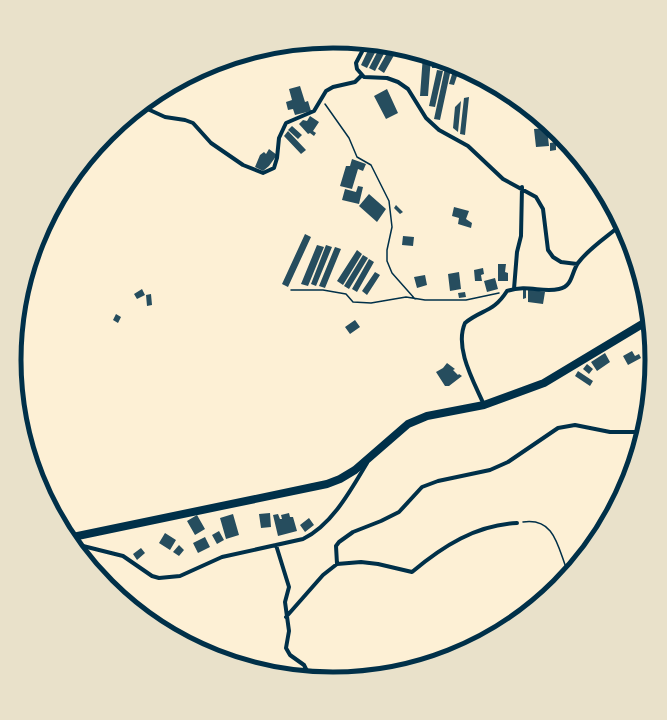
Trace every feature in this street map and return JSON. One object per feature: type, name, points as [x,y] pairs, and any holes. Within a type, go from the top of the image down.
[{"type":"main road","points":[[77,537],[327,484],[345,476],[408,424],[427,416],[484,406],[544,383],[643,323]]},
{"type":"street","points":[[361,76],[356,63],[363,49]]},
{"type":"street","points":[[147,109],[165,117],[185,120],[193,123],[212,143],[243,165],[263,173],[274,168],[277,158],[279,138],[286,123],[314,111],[323,99],[326,91],[355,82],[361,76],[387,78],[398,82],[408,89],[426,118],[439,130],[468,146],[503,179],[536,196],[543,209],[548,250],[552,257],[561,262],[577,264]]},
{"type":"street","points":[[514,289],[517,252],[521,236],[522,188]]},
{"type":"street","points":[[484,406],[465,364],[462,332],[465,323],[490,310],[500,302],[507,291],[529,287],[550,290],[560,289],[569,284],[577,264],[617,229]]},
{"type":"street","points":[[337,564],[336,546],[339,542],[353,532],[399,512],[422,487],[438,481],[490,470],[508,462],[558,428],[575,426],[610,432],[637,432]]},
{"type":"street","points":[[82,545],[123,556],[152,576],[159,578],[180,576],[222,557],[303,539],[313,534],[324,525],[350,491],[371,456]]},
{"type":"street","points":[[286,617],[323,575],[337,564],[361,562],[378,564],[412,572],[427,560],[459,539],[482,528],[517,523]]},
{"type":"street","points":[[276,545],[289,587],[285,602],[289,631],[286,648],[290,655],[304,665],[307,671]]},
{"type":"path","points":[[323,99],[327,109],[350,138],[356,157],[371,165],[389,201],[392,227],[387,250],[387,261],[392,273],[415,298]]},
{"type":"path","points":[[291,290],[323,290],[346,294],[353,302],[371,303],[406,297],[425,300],[466,300],[507,291]]},
{"type":"path","points":[[517,523],[531,521],[540,522],[547,526],[558,545],[566,568]]},
{"type":"building","points":[[368,49],[376,50],[367,68],[361,65]]},
{"type":"building","points":[[378,51],[385,52],[375,71],[369,68]]},
{"type":"building","points":[[387,53],[395,54],[384,73],[378,69]]},
{"type":"building","points":[[423,61],[431,63],[428,96],[420,96]]},
{"type":"building","points":[[432,63],[437,65],[437,68],[432,68]]},
{"type":"building","points":[[445,68],[451,70],[440,120],[434,119]]},
{"type":"building","points":[[437,70],[443,71],[435,107],[429,106]]},
{"type":"building","points":[[453,71],[458,73],[454,85],[449,84]]},
{"type":"building","points":[[300,86],[305,102],[308,101],[311,111],[295,115],[293,109],[288,110],[286,102],[292,100],[289,89]]},
{"type":"building","points":[[387,89],[398,113],[386,119],[374,96]]},
{"type":"building","points":[[469,97],[465,135],[460,134],[464,98]]},
{"type":"building","points":[[461,101],[458,132],[453,128],[455,107]]},
{"type":"building","points":[[310,116],[319,122],[313,131],[316,133],[314,136],[310,133],[308,134],[299,124],[303,120],[307,121]]},
{"type":"building","points":[[292,126],[302,135],[298,139],[288,130]]},
{"type":"building","points":[[543,128],[548,132],[549,146],[536,147],[534,129]]},
{"type":"building","points":[[288,131],[306,150],[301,154],[284,136]]},
{"type":"building","points":[[556,142],[556,150],[550,151],[550,143]]},
{"type":"building","points":[[269,149],[277,155],[269,166],[263,171],[255,167],[260,155],[264,152],[266,154]]},
{"type":"building","points":[[352,159],[366,164],[363,171],[358,169],[352,189],[340,186],[346,166],[350,166]]},
{"type":"building","points":[[358,186],[363,187],[359,204],[342,200],[345,189],[356,192]]},
{"type":"building","points":[[369,194],[386,209],[377,222],[359,206]]},
{"type":"building","points":[[396,205],[403,212],[400,214],[394,208]]},
{"type":"building","points":[[454,207],[469,211],[466,219],[472,223],[471,228],[458,224],[459,218],[452,216]]},
{"type":"building","points":[[305,234],[311,237],[288,287],[282,284]]},
{"type":"building","points":[[403,236],[414,237],[413,246],[402,245]]},
{"type":"building","points":[[317,245],[324,247],[308,286],[301,284]]},
{"type":"building","points":[[326,245],[332,247],[316,286],[311,284]]},
{"type":"building","points":[[335,247],[341,249],[325,288],[319,286]]},
{"type":"building","points":[[357,250],[362,254],[343,285],[337,281]]},
{"type":"building","points":[[363,255],[368,258],[349,289],[344,286]]},
{"type":"building","points":[[369,259],[374,262],[357,292],[352,289]]},
{"type":"building","points":[[498,264],[506,264],[505,272],[508,273],[508,281],[498,281]]},
{"type":"building","points":[[483,268],[484,274],[481,275],[482,281],[475,281],[474,270]]},
{"type":"building","points":[[375,272],[380,275],[367,295],[362,291]]},
{"type":"building","points":[[459,272],[461,289],[450,291],[448,274]]},
{"type":"building","points":[[425,275],[427,285],[417,288],[414,277]]},
{"type":"building","points":[[495,278],[498,289],[487,292],[484,281]]},
{"type":"building","points":[[142,289],[145,295],[137,299],[134,294]]},
{"type":"building","points":[[523,289],[526,289],[526,298],[523,299]]},
{"type":"building","points":[[528,289],[545,292],[543,304],[528,302]]},
{"type":"building","points":[[465,292],[466,297],[459,298],[458,293]]},
{"type":"building","points":[[151,294],[152,305],[147,306],[146,295]]},
{"type":"building","points":[[116,314],[121,317],[118,323],[113,320]]},
{"type":"building","points":[[355,320],[360,327],[350,334],[345,327]]},
{"type":"building","points":[[632,351],[635,356],[639,354],[641,358],[628,365],[623,356]]},
{"type":"building","points":[[605,353],[610,362],[597,371],[591,362]]},
{"type":"building","points":[[447,363],[455,369],[453,370],[458,375],[459,374],[462,376],[449,386],[445,386],[436,372],[443,368]]},
{"type":"building","points":[[587,364],[593,369],[589,374],[583,369]]},
{"type":"building","points":[[578,371],[593,381],[590,386],[575,376]]},
{"type":"building","points":[[270,513],[271,527],[261,528],[259,514]]},
{"type":"building","points":[[289,513],[290,517],[293,517],[297,531],[278,536],[273,515],[278,514],[280,519],[282,519],[281,515]]},
{"type":"building","points":[[233,514],[239,535],[226,539],[220,518]]},
{"type":"building","points":[[197,515],[205,529],[195,535],[187,521]]},
{"type":"building","points":[[309,518],[314,525],[305,532],[300,525]]},
{"type":"building","points":[[219,531],[224,540],[217,544],[212,535]]},
{"type":"building","points":[[165,533],[176,540],[170,550],[159,543]]},
{"type":"building","points":[[205,537],[210,547],[198,553],[193,543]]},
{"type":"building","points":[[179,545],[184,550],[179,556],[173,552]]},
{"type":"building","points":[[141,548],[145,553],[137,560],[133,554]]}]
